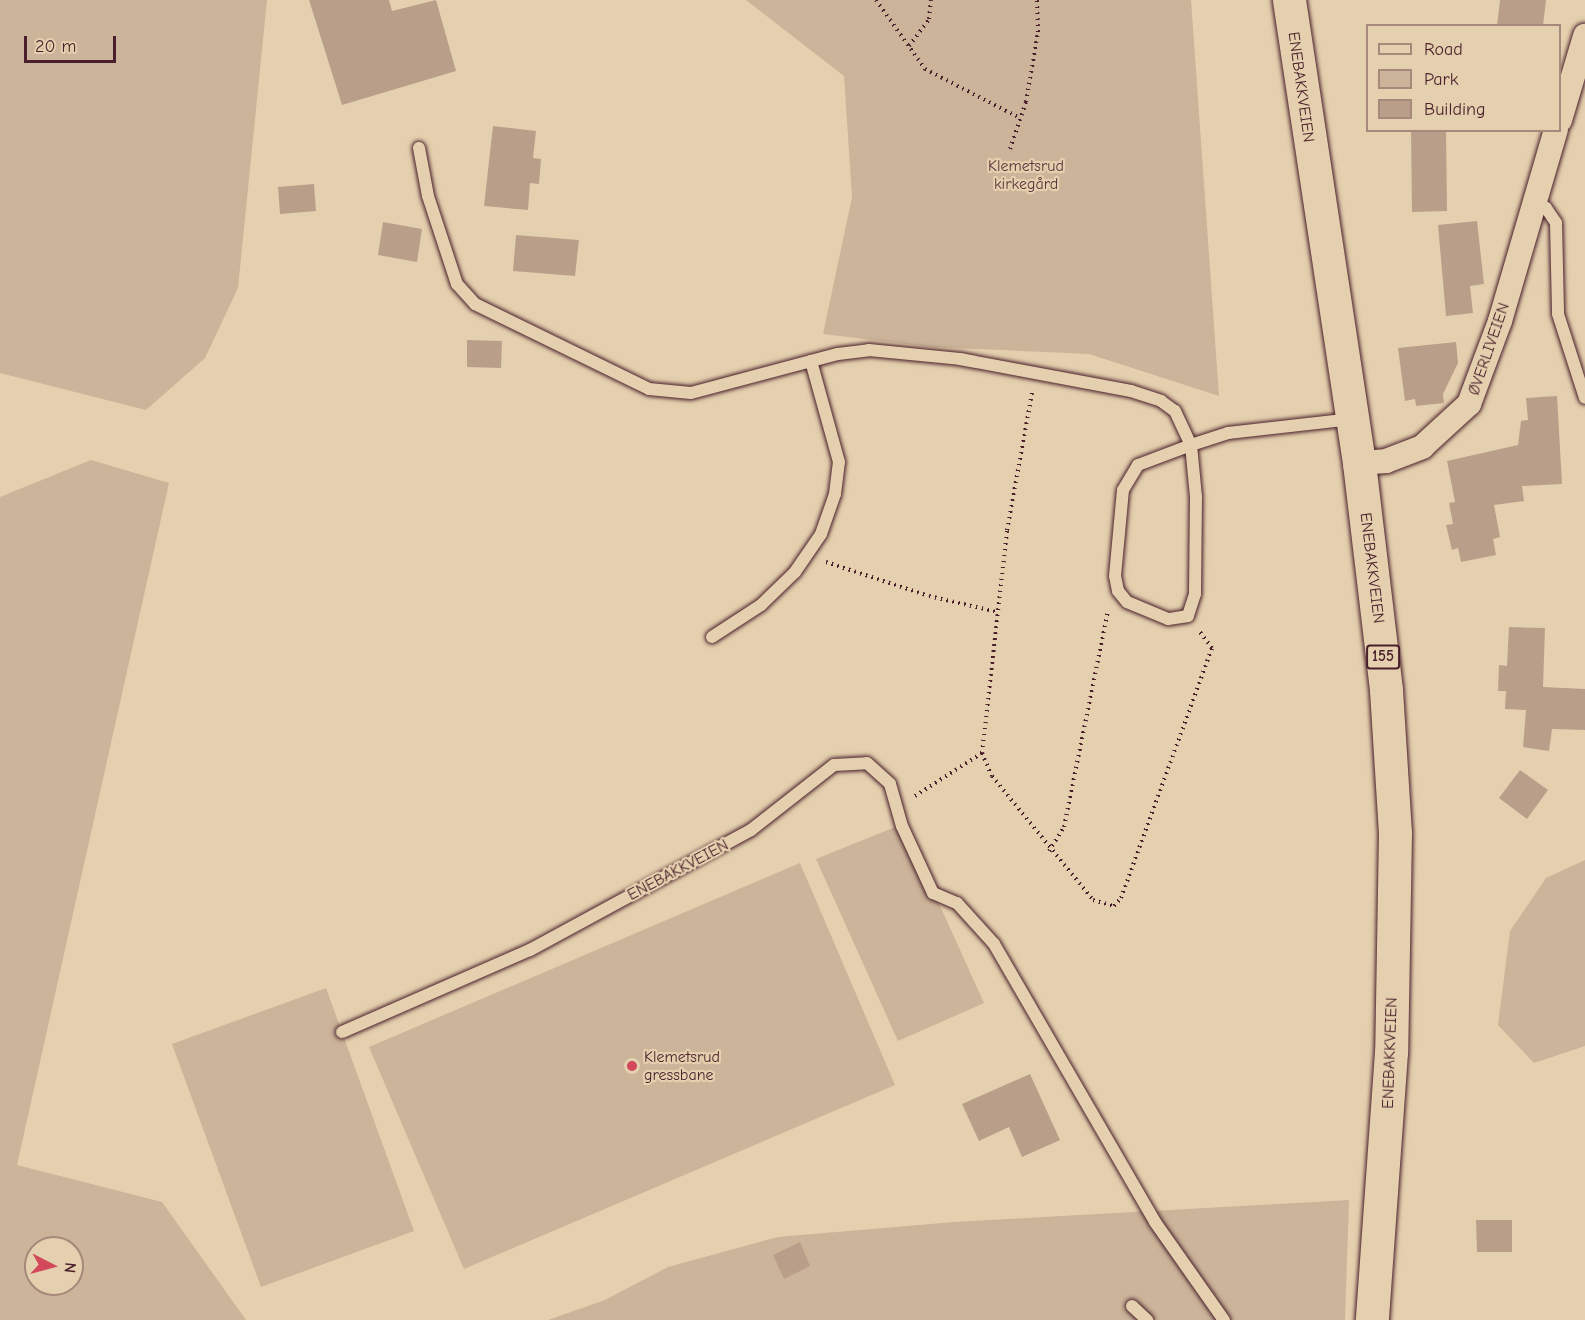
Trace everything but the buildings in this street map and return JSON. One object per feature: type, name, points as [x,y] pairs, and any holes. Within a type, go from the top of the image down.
[{"type":"main road","name":"ENEBAKKVEIEN","points":[[1289,0],[1359,464],[1386,690],[1395,833],[1389,1110],[1372,1320]]},
{"type":"street","points":[[1561,117],[1585,36]]},
{"type":"street","name":"ØVERLIVEIEN","points":[[1359,464],[1386,461],[1422,447],[1469,404],[1479,385],[1555,132]]},
{"type":"lane","points":[[419,148],[428,196],[457,284],[475,304],[620,377],[669,394],[702,391],[811,361],[869,350],[906,352],[1037,373],[1161,401],[1175,411],[1191,445],[1196,497],[1195,594],[1188,616],[1168,619],[1127,602],[1118,591],[1117,554],[1129,475],[1138,465],[1191,445],[1228,433],[1352,419]]},
{"type":"lane","points":[[1535,203],[1546,208],[1556,223],[1558,314],[1585,398]]},
{"type":"lane","points":[[712,637],[761,605],[795,572],[821,534],[835,494],[839,462],[811,361]]},
{"type":"lane","name":"ENEBAKKVEIEN","points":[[342,1032],[530,951],[751,830],[810,780],[843,762],[867,762],[890,784],[902,826],[933,893],[957,903],[994,944],[1155,1222],[1224,1320]]},
{"type":"lane","points":[[1132,1306],[1147,1320]]},
{"type":"path","points":[[876,0],[925,69],[942,81],[1020,118]]},
{"type":"path","points":[[909,46],[929,19],[931,0]]},
{"type":"path","points":[[1010,149],[1020,118],[1038,32],[1037,0]]},
{"type":"path","points":[[1037,373],[998,612],[982,753],[992,776],[1050,851],[1094,900],[1114,906],[1121,898],[1212,648],[1188,616]]},
{"type":"path","points":[[853,572],[929,596],[998,612]]},
{"type":"path","points":[[1050,851],[1064,827],[1104,620],[1118,591]]},
{"type":"path","points":[[923,792],[982,753]]},
{"type":"green space","points":[[0,0],[267,0],[238,288],[205,358],[146,410],[0,373]]},
{"type":"green space","name":"Klemetsrud kirkegård","points":[[746,0],[1191,0],[1219,396],[1089,354],[931,347],[823,334],[852,197],[844,76]]},
{"type":"green space","points":[[91,460],[169,483],[17,1165],[162,1202],[246,1320],[0,1320],[0,497]]},
{"type":"green space","points":[[903,824],[984,1003],[898,1041],[816,859]]},
{"type":"green space","points":[[1585,860],[1585,1046],[1534,1063],[1498,1025],[1510,931],[1546,878]]},
{"type":"green space","name":"Klemetsrud gressbane","points":[[800,863],[895,1085],[464,1269],[369,1047]]},
{"type":"green space","points":[[326,988],[414,1231],[261,1287],[172,1044]]},
{"type":"green space","points":[[1349,1200],[1345,1320],[548,1320],[605,1300],[668,1267],[778,1237],[954,1222]]},
{"type":"place","name":"Klemetsrud gressbane","points":[[632,1066]]}]
